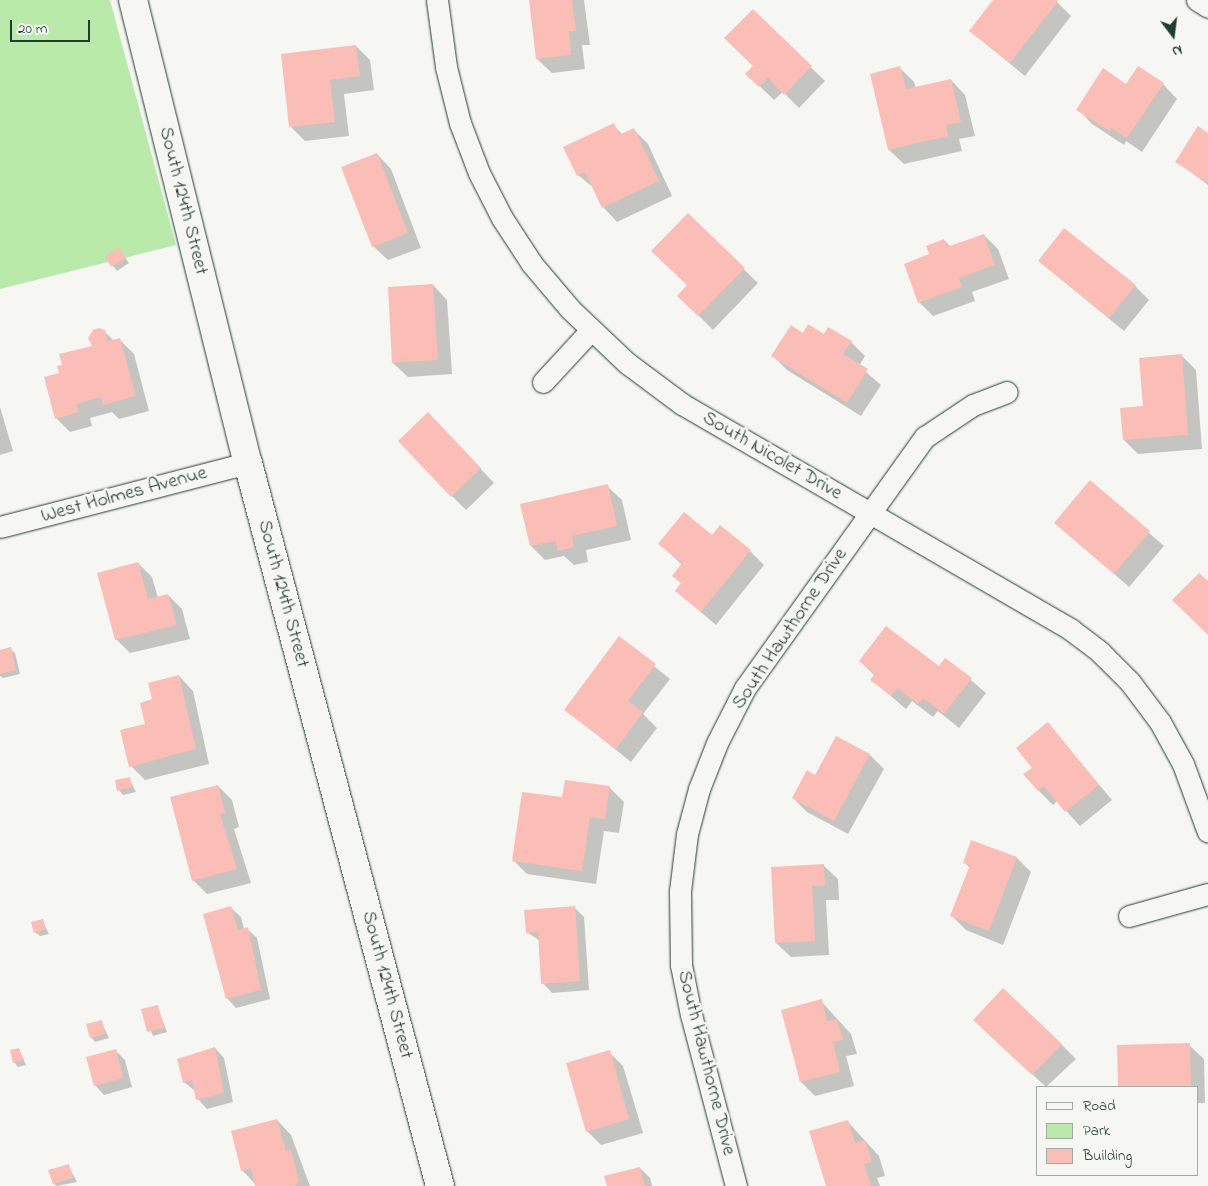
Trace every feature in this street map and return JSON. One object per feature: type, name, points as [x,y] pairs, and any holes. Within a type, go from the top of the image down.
[{"type":"street","name":"South 124th Street","points":[[133,0],[248,462],[440,1186]]},
{"type":"street","name":"South Nicolet Drive","points":[[437,0],[446,66],[460,123],[479,173],[502,218],[532,264],[591,330],[682,404],[1070,629],[1100,652],[1130,682],[1164,729],[1182,764],[1208,832]]},
{"type":"street","points":[[1198,0],[1208,7]]},
{"type":"street","points":[[543,382],[591,330]]},
{"type":"street","name":"South Hawthorne Drive","points":[[736,1186],[691,1015],[681,965],[680,891],[687,834],[702,780],[745,688],[925,438],[973,405],[1007,392]]},
{"type":"street","name":"West Holmes Avenue","points":[[0,527],[248,462]]},
{"type":"street","points":[[1129,916],[1208,894]]},
{"type":"green space","points":[[0,0],[110,0],[176,245],[0,289]]},
{"type":"building","points":[[529,0],[572,0],[576,31],[569,31],[571,55],[536,59]]},
{"type":"building","points":[[993,0],[1058,1],[1010,63],[969,31]]},
{"type":"building","points":[[753,9],[812,66],[784,95],[768,78],[759,87],[745,74],[753,66],[724,38]]},
{"type":"building","points":[[356,45],[360,76],[330,80],[335,122],[289,127],[281,54]]},
{"type":"building","points":[[900,66],[906,89],[951,79],[961,122],[946,125],[948,136],[888,150],[870,74]]},
{"type":"building","points":[[1138,66],[1164,83],[1127,138],[1111,128],[1109,131],[1076,110],[1103,68],[1126,84]]},
{"type":"building","points":[[614,123],[619,135],[634,128],[659,181],[602,208],[585,172],[577,176],[563,147]]},
{"type":"building","points":[[1198,126],[1208,133],[1208,183],[1175,162]]},
{"type":"building","points":[[377,153],[408,233],[372,247],[341,167]]},
{"type":"building","points":[[688,213],[745,268],[698,316],[677,296],[687,285],[651,251]]},
{"type":"building","points":[[1064,228],[1136,285],[1109,318],[1038,261]]},
{"type":"building","points":[[984,234],[995,265],[959,278],[962,287],[918,303],[904,264],[929,254],[926,246],[944,239],[947,247]]},
{"type":"building","points":[[119,247],[126,258],[111,267],[105,256]]},
{"type":"building","points":[[433,284],[438,360],[392,363],[388,287]]},
{"type":"building","points":[[808,324],[824,334],[828,327],[852,341],[843,354],[868,369],[847,403],[771,356],[791,325],[803,333]]},
{"type":"building","points":[[99,328],[105,330],[108,341],[120,338],[136,396],[103,405],[101,397],[76,404],[79,412],[55,419],[44,377],[59,373],[57,366],[62,365],[59,354],[92,346],[88,338],[93,330]]},
{"type":"building","points":[[1182,354],[1188,435],[1123,440],[1120,408],[1143,406],[1139,358]]},
{"type":"building","points":[[428,412],[481,468],[451,497],[398,441]]},
{"type":"building","points":[[1090,480],[1150,531],[1114,574],[1054,523]]},
{"type":"building","points":[[608,484],[617,526],[572,536],[574,547],[558,551],[555,541],[530,546],[520,504]]},
{"type":"building","points":[[684,512],[712,535],[720,525],[751,550],[701,612],[675,591],[681,583],[672,576],[682,563],[658,544]]},
{"type":"building","points":[[138,562],[148,599],[168,594],[177,625],[115,640],[97,573]]},
{"type":"building","points":[[1199,573],[1208,581],[1208,635],[1172,600]]},
{"type":"building","points":[[886,626],[939,666],[945,658],[972,678],[944,714],[923,698],[918,704],[897,688],[891,696],[870,680],[875,674],[859,661]]},
{"type":"building","points":[[619,636],[656,664],[628,701],[643,712],[616,749],[564,710]]},
{"type":"building","points":[[11,647],[16,670],[0,674],[0,650]]},
{"type":"building","points":[[179,675],[196,749],[129,767],[120,730],[145,724],[140,703],[152,699],[148,683]]},
{"type":"building","points":[[1048,722],[1099,785],[1065,812],[1044,786],[1038,791],[1023,774],[1032,768],[1016,748]]},
{"type":"building","points":[[836,736],[870,754],[834,821],[792,798],[807,770],[815,775]]},
{"type":"building","points":[[130,777],[132,787],[117,791],[115,780]]},
{"type":"building","points":[[565,780],[610,786],[605,819],[590,817],[582,871],[512,861],[522,792],[562,797]]},
{"type":"building","points":[[218,785],[225,813],[220,814],[237,869],[192,881],[170,797]]},
{"type":"building","points":[[971,840],[1017,857],[989,931],[950,916],[970,865],[963,863]]},
{"type":"building","points":[[824,864],[825,886],[812,886],[815,941],[775,943],[771,867]]},
{"type":"building","points":[[231,906],[238,930],[248,927],[261,990],[226,999],[203,914]]},
{"type":"building","points":[[575,906],[580,981],[541,984],[538,932],[526,933],[524,910]]},
{"type":"building","points":[[43,919],[46,929],[34,933],[31,922]]},
{"type":"building","points":[[1003,988],[1062,1044],[1032,1075],[973,1020]]},
{"type":"building","points":[[822,999],[827,1021],[837,1019],[843,1040],[833,1042],[840,1072],[800,1082],[781,1010]]},
{"type":"building","points":[[158,1005],[164,1028],[147,1032],[141,1009]]},
{"type":"building","points":[[102,1020],[105,1034],[90,1038],[86,1024]]},
{"type":"building","points":[[1190,1043],[1191,1086],[1118,1086],[1117,1045]]},
{"type":"building","points":[[215,1047],[224,1093],[196,1100],[192,1080],[183,1083],[177,1059]]},
{"type":"building","points":[[19,1048],[23,1060],[13,1063],[10,1050]]},
{"type":"building","points":[[116,1049],[123,1078],[94,1086],[86,1057]]},
{"type":"building","points":[[610,1050],[629,1119],[586,1132],[566,1063]]},
{"type":"building","points":[[277,1119],[286,1151],[291,1150],[299,1182],[295,1186],[255,1186],[251,1168],[241,1171],[231,1131]]},
{"type":"building","points":[[848,1120],[855,1143],[865,1140],[872,1162],[864,1164],[871,1186],[826,1186],[809,1131]]},
{"type":"building","points":[[69,1164],[73,1178],[53,1184],[48,1170]]},
{"type":"building","points":[[640,1167],[645,1186],[607,1186],[604,1176]]}]
